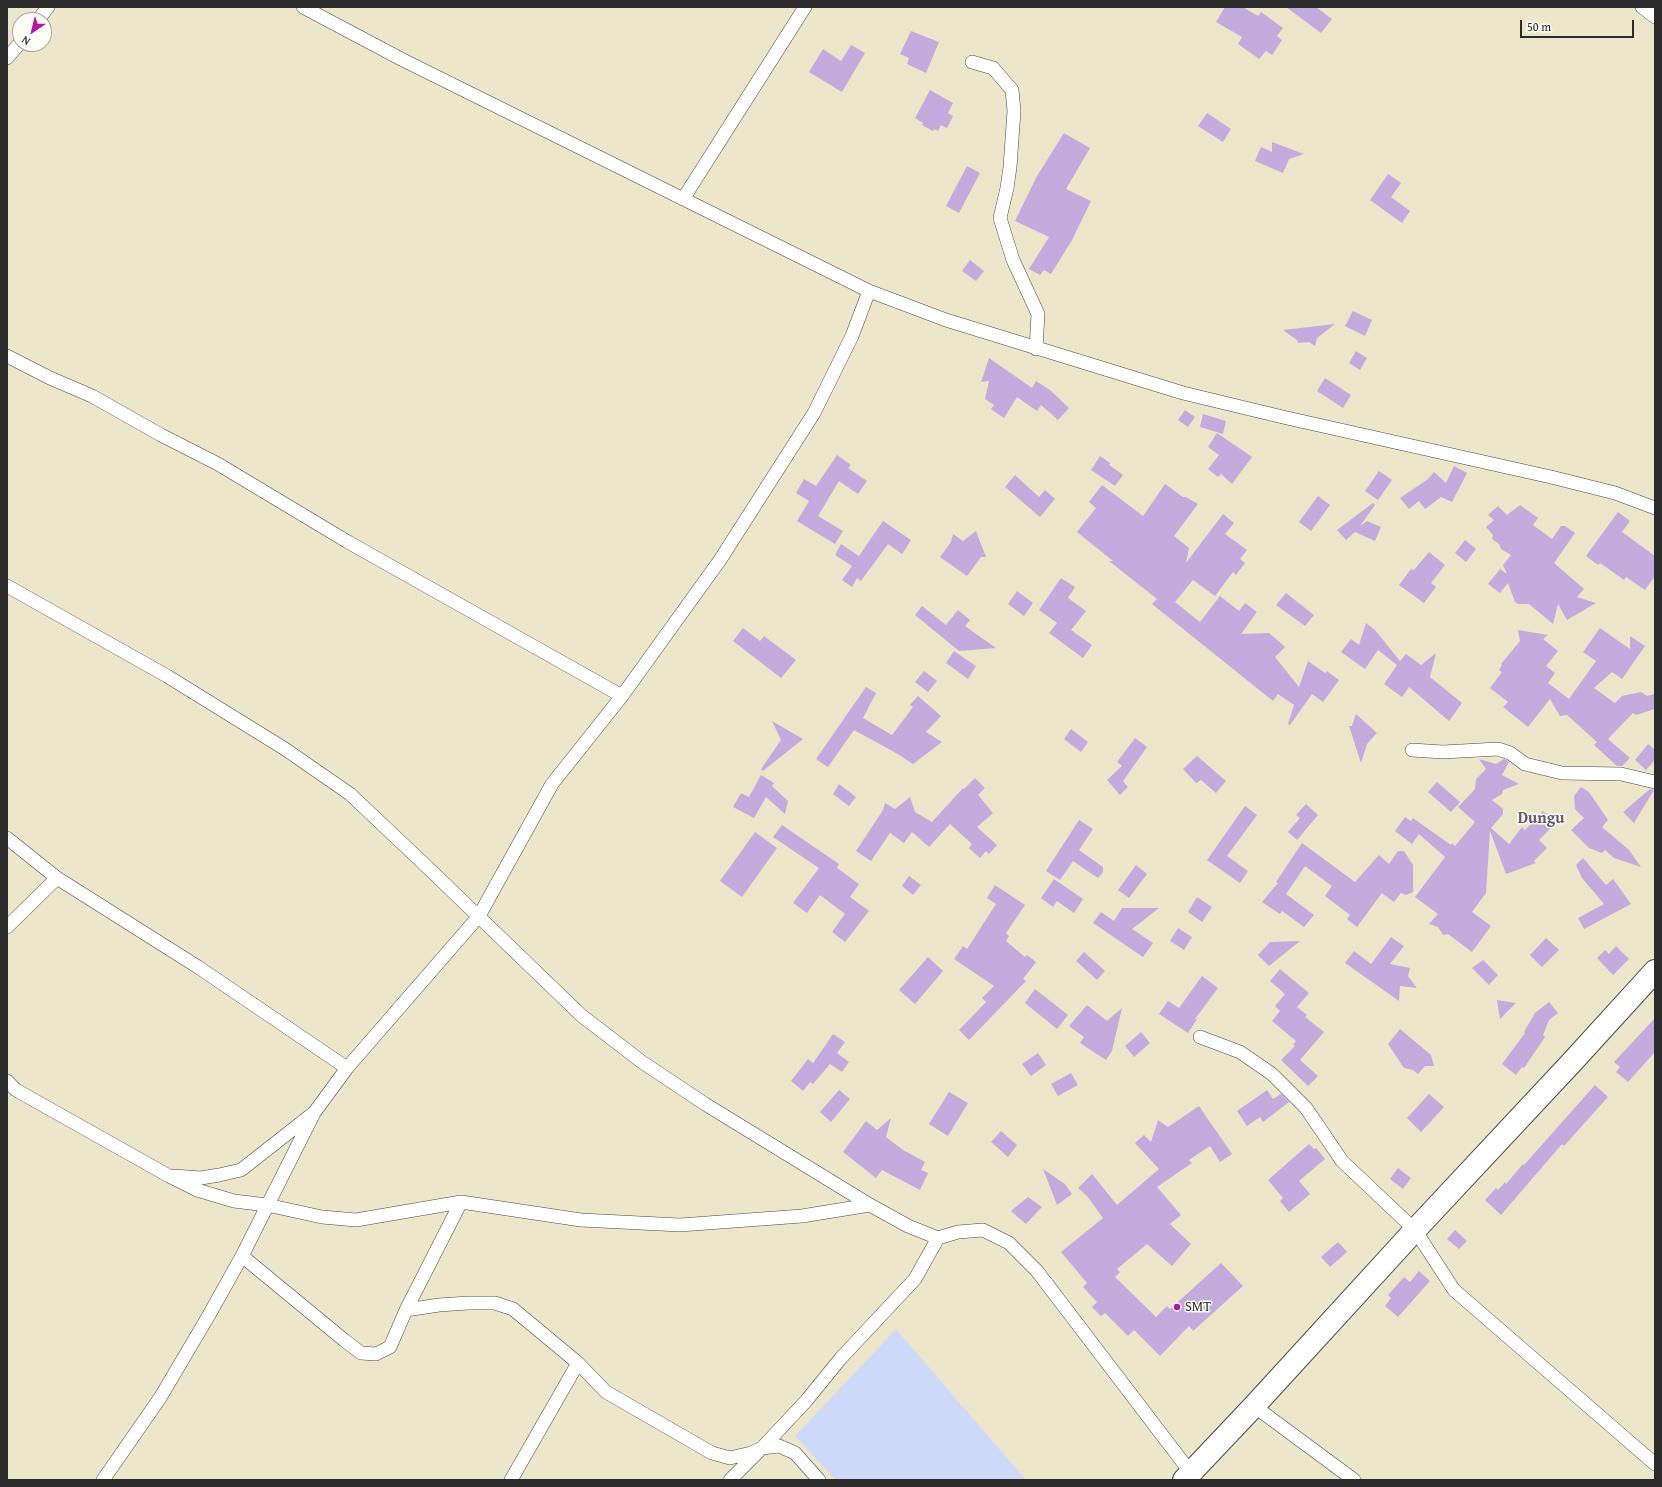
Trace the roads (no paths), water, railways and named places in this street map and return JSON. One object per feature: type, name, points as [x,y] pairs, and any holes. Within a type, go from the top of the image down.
[{"type":"highway","points":[[1187,1476],[1254,1406],[1655,971]]},
{"type":"street","points":[[303,7],[401,59],[869,291],[946,320],[1036,349],[1183,393],[1287,418],[1551,477],[1615,493],[1655,508]]},
{"type":"street","points":[[684,199],[805,7]]},
{"type":"street","points":[[1642,7],[1655,16]]},
{"type":"street","points":[[972,62],[993,68],[1012,90],[1014,111],[1010,167],[1000,218],[1013,260],[1038,314],[1036,349]]},
{"type":"street","points":[[105,1479],[160,1398],[242,1256],[314,1113],[347,1068],[479,916],[552,784],[622,696],[720,560],[814,413],[852,336],[869,291]]},
{"type":"street","points":[[7,356],[50,378],[92,396],[161,435],[218,464],[348,542],[622,696]]},
{"type":"street","points":[[7,586],[167,676],[285,749],[350,794],[582,1016],[642,1062],[705,1104],[870,1205],[908,1226],[938,1238],[958,1232],[983,1230],[1009,1243],[1037,1271],[1187,1476]]},
{"type":"street","points":[[1412,750],[1442,752],[1498,749],[1510,753],[1525,764],[1562,773],[1621,774],[1655,782]]},
{"type":"street","points":[[7,838],[57,878],[198,967],[347,1068]]},
{"type":"street","points":[[7,927],[57,878]]},
{"type":"street","points":[[1200,1037],[1240,1052],[1272,1074],[1306,1108],[1342,1161],[1415,1230],[1454,1290],[1655,1464]]},
{"type":"street","points":[[10,1087],[168,1176],[197,1190],[234,1202],[267,1205],[322,1217],[356,1220],[461,1202],[581,1220],[680,1225],[740,1222],[802,1216],[870,1205]]},
{"type":"street","points":[[168,1176],[200,1178],[219,1176],[240,1170],[314,1113]]},
{"type":"street","points":[[242,1256],[361,1353],[376,1354],[390,1347],[406,1310],[461,1202]]},
{"type":"street","points":[[730,1480],[806,1401],[841,1358],[915,1279],[938,1238]]},
{"type":"street","points":[[406,1310],[439,1305],[495,1303],[513,1309],[578,1363],[606,1392],[712,1453],[730,1458],[751,1453],[762,1448],[779,1446],[795,1453],[819,1480]]},
{"type":"street","points":[[511,1480],[578,1363]]},
{"type":"street","points":[[1254,1406],[1354,1480]]},
{"type":"place","name":"SMT","points":[[1177,1307]]},
{"type":"district","name":"Dungu","points":[[1541,819]]}]
